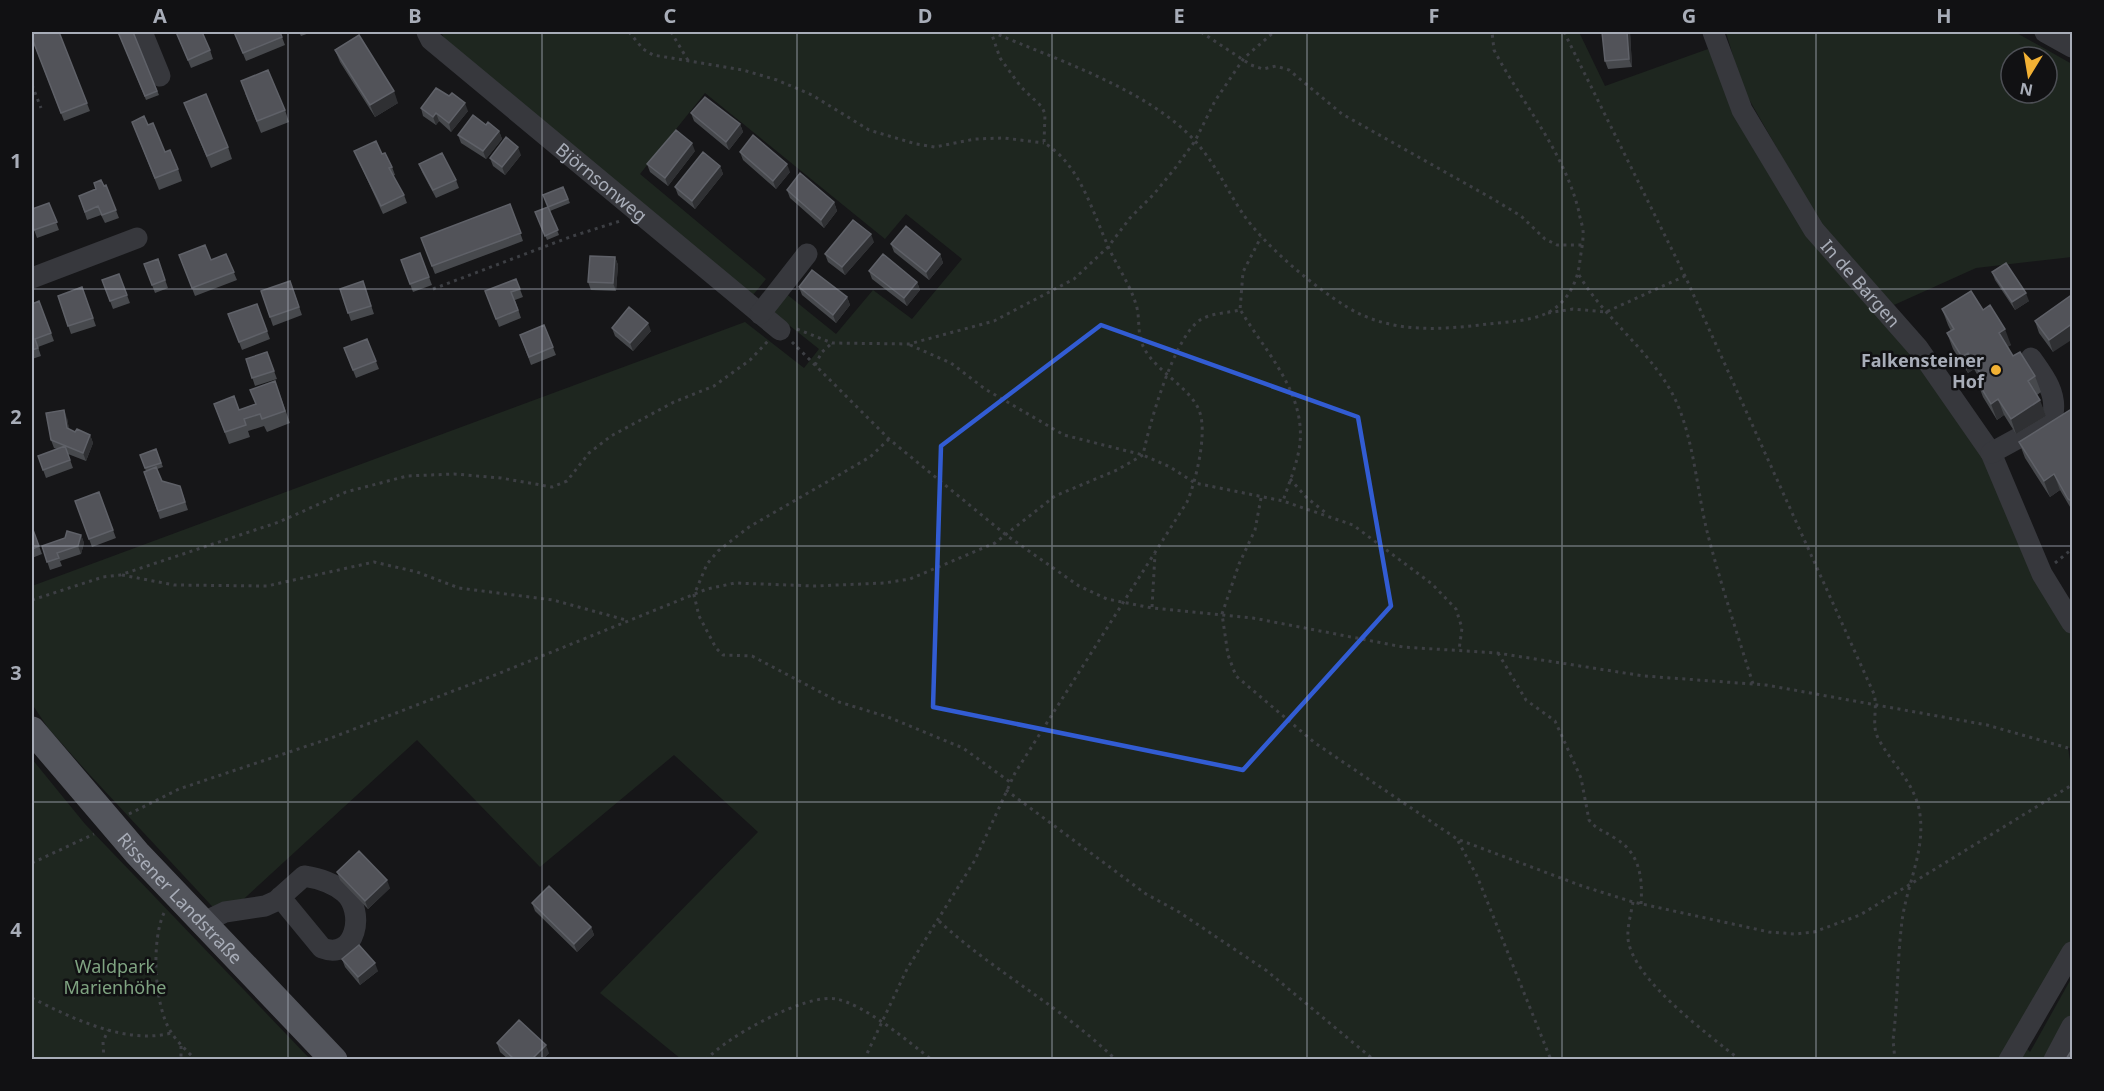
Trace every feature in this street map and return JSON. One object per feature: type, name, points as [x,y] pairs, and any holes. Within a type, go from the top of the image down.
[{"type":"main road","name":"Rissener Landstraße","points":[[32,730],[111,824],[334,1059]]},
{"type":"street","points":[[142,32],[160,76]]},
{"type":"street","name":"Björnsonweg","points":[[427,32],[431,40],[780,330]]},
{"type":"street","name":"In de Bargen","points":[[1713,32],[1742,110],[1814,230],[1908,326],[1918,348],[1991,453],[2042,574],[2073,623]]},
{"type":"street","points":[[2045,32],[2073,47]]},
{"type":"street","points":[[32,278],[137,237]]},
{"type":"street","points":[[760,314],[807,254]]},
{"type":"street","points":[[1991,453],[2044,424],[2053,414],[2053,395],[2050,387],[2031,358]]},
{"type":"street","points":[[204,922],[225,912],[265,906],[280,897]]},
{"type":"street","points":[[2067,961],[2073,990]]},
{"type":"street","points":[[2009,1059],[2067,961]]},
{"type":"street","points":[[2054,1059],[2073,1026]]},
{"type":"path","points":[[629,32],[643,49],[653,55],[690,63],[743,70],[777,80],[812,95],[840,115],[869,130],[916,144],[935,147],[975,138],[1018,139],[1044,143],[1061,154],[1092,206],[1108,247],[1137,306],[1140,338],[1144,349],[1194,402],[1200,413],[1200,449],[1195,483],[1187,502],[1121,603],[1010,782],[975,860],[907,969],[864,1059]]},
{"type":"path","points":[[671,32],[690,63]]},
{"type":"path","points":[[991,32],[1000,58],[1021,87],[1042,107],[1045,114],[1044,143]]},
{"type":"path","points":[[991,32],[1063,62],[1143,100],[1195,141],[1261,237],[1290,264],[1347,307],[1388,324],[1434,330],[1516,321],[1573,309],[1606,312],[1684,276]]},
{"type":"path","points":[[1201,32],[1244,58],[1251,66],[1263,69],[1275,66],[1289,70],[1360,126],[1503,204],[1557,245],[1582,245]]},
{"type":"path","points":[[32,600],[103,577],[120,575],[279,522],[345,492],[407,476],[454,474],[501,478],[552,487],[567,481],[589,453],[611,436],[674,402],[714,387],[750,360],[780,330],[792,328],[804,331],[832,343],[909,344],[972,328],[1016,311],[1074,279],[1108,247],[1130,218],[1154,194],[1195,141],[1215,101],[1244,58],[1274,32]]},
{"type":"path","points":[[1492,32],[1494,50],[1554,148],[1573,189],[1584,234],[1579,274],[1574,287],[1564,299],[1545,314]]},
{"type":"path","points":[[1564,32],[1684,276],[1877,705],[1875,732],[1912,788],[1920,811],[1921,844],[1908,887],[1899,950],[1893,1040],[1895,1059]]},
{"type":"path","points":[[32,86],[41,108]]},
{"type":"path","points":[[433,289],[570,237],[640,215]]},
{"type":"path","points":[[1261,237],[1243,272],[1240,310],[1293,394],[1300,428],[1300,445],[1283,501]]},
{"type":"path","points":[[1579,274],[1591,294],[1645,354],[1667,385],[1682,417],[1709,539],[1753,684]]},
{"type":"path","points":[[1143,456],[1147,435],[1167,376],[1192,327],[1201,319],[1212,315],[1240,310]]},
{"type":"path","points":[[780,330],[889,439],[1006,535],[1079,586],[1121,603],[1222,614],[1370,643],[1497,653],[1644,676],[1753,684],[1987,725],[2068,748]]},
{"type":"path","points":[[815,365],[822,352],[832,343]]},
{"type":"path","points":[[909,344],[951,363],[985,389],[1064,435],[1143,456],[1170,467],[1195,483],[1283,501],[1353,525],[1432,584],[1460,618],[1459,651]]},
{"type":"path","points":[[889,439],[870,457],[732,538],[707,564],[694,595],[703,625],[716,648],[723,655],[753,656],[839,702],[888,717],[963,748],[1010,782]]},
{"type":"path","points":[[32,863],[179,789],[311,746],[500,674],[627,620],[721,585],[735,583],[815,586],[901,581],[971,554],[1006,535],[1028,514],[1055,496],[1117,470],[1143,456]]},
{"type":"path","points":[[1290,479],[1307,498],[1330,516]]},
{"type":"path","points":[[1261,498],[1256,530],[1239,564],[1222,614],[1228,655],[1241,681],[1315,743],[1456,839],[1582,886],[1641,904],[1769,932],[1804,934],[1827,929],[1860,915],[2073,785]]},
{"type":"path","points":[[1152,608],[1155,552]]},
{"type":"path","points":[[120,575],[174,585],[267,586],[374,562],[417,572],[459,588],[553,600],[627,620]]},
{"type":"path","points":[[1497,653],[1526,700],[1555,721],[1581,778],[1593,825],[1614,837],[1636,859],[1642,876],[1641,904]]},
{"type":"path","points":[[1006,790],[1146,894],[1179,912],[1267,971],[1374,1059]]},
{"type":"path","points":[[1456,839],[1477,876],[1551,1059]]},
{"type":"path","points":[[1633,902],[1628,938],[1639,966],[1652,982],[1740,1059]]},
{"type":"path","points":[[168,905],[157,933],[156,964],[160,996],[171,1033],[196,1059]]},
{"type":"path","points":[[939,921],[984,961],[1042,1000],[1116,1059]]},
{"type":"path","points":[[32,998],[65,1015],[108,1030],[154,1036],[171,1033]]},
{"type":"path","points":[[706,1059],[740,1032],[822,999],[835,998],[881,1022],[932,1059]]},
{"type":"path","points":[[104,1059],[103,1042],[108,1030]]},
{"type":"path","points":[[181,1045],[181,1059]]},
{"type":"highlighted area","points":[[1101,325],[1358,417],[1391,606],[1243,770],[933,707],[941,446]]},
{"type":"green space","points":[[441,32],[1579,32],[1605,86],[1708,49],[1810,233],[1888,320],[1982,457],[2037,577],[2072,634],[2072,748],[2068,748],[2072,772],[2072,939],[2016,1037],[2030,1052],[2072,977],[2072,1059],[681,1059],[600,993],[758,832],[674,755],[540,867],[417,740],[223,918],[89,774],[48,728],[32,704],[32,586],[745,322],[804,368],[819,349],[770,310],[784,292],[836,334],[873,290],[912,319],[962,259],[906,214],[885,239],[705,93],[640,174],[766,279],[753,295],[445,40]]},
{"type":"green space","points":[[1726,32],[2015,32],[2038,45],[1999,45],[1999,105],[2059,105],[2059,57],[2072,64],[2072,257],[1976,268],[1894,305],[1826,234],[1742,87]]},
{"type":"green space","name":"Waldpark Marienhöhe","points":[[32,759],[85,824],[310,1059],[32,1059]]},
{"type":"building","points":[[32,32],[59,32],[87,103],[61,113],[32,38]]},
{"type":"building","points":[[118,32],[133,32],[157,91],[145,96]]},
{"type":"building","points":[[176,32],[202,32],[210,50],[188,60]]},
{"type":"building","points":[[234,32],[280,32],[282,37],[243,53]]},
{"type":"building","points":[[1602,32],[1627,32],[1629,59],[1605,61]]},
{"type":"building","points":[[359,35],[394,91],[370,105],[335,50]]},
{"type":"building","points":[[268,70],[285,110],[257,121],[241,81]]},
{"type":"building","points":[[436,88],[449,96],[452,93],[465,103],[449,123],[436,113],[433,117],[421,108]]},
{"type":"building","points":[[206,94],[228,147],[207,156],[184,103]]},
{"type":"building","points":[[705,97],[740,124],[726,142],[691,113]]},
{"type":"building","points":[[473,115],[486,125],[488,122],[499,131],[483,151],[458,135]]},
{"type":"building","points":[[144,116],[148,125],[153,123],[165,152],[170,150],[178,169],[155,178],[132,122]]},
{"type":"building","points":[[676,130],[692,143],[665,178],[647,164]]},
{"type":"building","points":[[753,135],[787,164],[773,181],[740,152]]},
{"type":"building","points":[[506,137],[518,147],[502,167],[490,158]]},
{"type":"building","points":[[376,141],[382,154],[385,153],[392,167],[389,168],[404,195],[381,206],[354,151]]},
{"type":"building","points":[[703,152],[720,166],[692,201],[675,187]]},
{"type":"building","points":[[442,153],[456,180],[433,190],[419,164]]},
{"type":"building","points":[[800,173],[834,202],[821,220],[787,190]]},
{"type":"building","points":[[101,180],[104,186],[106,185],[116,210],[102,215],[98,206],[85,212],[79,196],[96,189],[94,183]]},
{"type":"building","points":[[563,187],[568,199],[548,207],[543,195]]},
{"type":"building","points":[[49,203],[57,222],[34,230],[32,209]]},
{"type":"building","points":[[510,204],[521,233],[432,266],[421,238]]},
{"type":"building","points":[[548,207],[558,230],[545,236],[535,212]]},
{"type":"building","points":[[853,220],[871,234],[842,267],[825,254]]},
{"type":"building","points":[[906,226],[940,254],[926,272],[891,244]]},
{"type":"building","points":[[205,245],[211,260],[226,254],[234,272],[192,288],[179,255]]},
{"type":"building","points":[[420,253],[429,277],[410,284],[401,260]]},
{"type":"building","points":[[883,254],[917,282],[904,298],[869,271]]},
{"type":"building","points":[[590,256],[615,257],[613,283],[588,282]]},
{"type":"building","points":[[158,259],[165,280],[152,285],[144,264]]},
{"type":"building","points":[[2006,263],[2026,293],[2012,302],[1992,272]]},
{"type":"building","points":[[812,270],[847,297],[833,315],[799,287]]},
{"type":"building","points":[[119,274],[127,295],[110,301],[102,280]]},
{"type":"building","points":[[516,279],[520,289],[511,292],[518,310],[496,319],[485,291]]},
{"type":"building","points":[[290,281],[299,307],[270,317],[261,291]]},
{"type":"building","points":[[363,281],[371,306],[348,313],[340,289]]},
{"type":"building","points":[[82,287],[93,318],[68,326],[58,296]]},
{"type":"building","name":"Falkensteiner Hof","points":[[1971,291],[1983,310],[1990,305],[2005,329],[1999,333],[2013,356],[2020,352],[2035,376],[2028,381],[2040,400],[2011,419],[1998,399],[1991,404],[1977,381],[1983,378],[1968,353],[1962,357],[1947,333],[1954,329],[1942,309]]},
{"type":"building","points":[[2073,294],[2073,323],[2049,340],[2035,321]]},
{"type":"building","points":[[39,301],[51,333],[35,339],[38,348],[32,350],[32,304]]},
{"type":"building","points":[[257,304],[267,331],[239,342],[228,314]]},
{"type":"building","points":[[629,307],[648,323],[630,343],[612,328]]},
{"type":"building","points":[[544,325],[553,347],[529,357],[520,335]]},
{"type":"building","points":[[367,339],[376,361],[353,370],[344,348]]},
{"type":"building","points":[[267,352],[274,371],[252,378],[246,359]]},
{"type":"building","points":[[275,381],[285,411],[262,419],[260,414],[244,419],[246,425],[225,432],[214,404],[234,396],[239,410],[256,404],[250,390]]},
{"type":"building","points":[[2073,408],[2073,502],[2068,499],[2054,474],[2044,481],[2019,442]]},
{"type":"building","points":[[64,410],[67,428],[75,432],[77,429],[90,435],[83,453],[51,440],[46,413]]},
{"type":"building","points":[[65,446],[70,460],[43,470],[38,456]]},
{"type":"building","points":[[156,449],[161,463],[145,468],[140,455]]},
{"type":"building","points":[[156,467],[162,481],[180,486],[185,502],[158,511],[144,472]]},
{"type":"building","points":[[99,492],[113,530],[89,539],[75,501]]},
{"type":"building","points":[[32,527],[39,546],[32,549]]},
{"type":"building","points":[[67,531],[81,535],[78,546],[57,553],[59,558],[47,562],[42,546],[65,538]]},
{"type":"building","points":[[359,851],[387,880],[365,901],[337,872]]},
{"type":"building","points":[[549,886],[591,927],[574,944],[532,903]]},
{"type":"building","points":[[359,945],[375,963],[358,977],[342,959]]},
{"type":"building","points":[[519,1020],[546,1045],[532,1059],[514,1059],[497,1043]]},
{"type":"building","points":[[2073,1048],[2073,1059],[2066,1059]]},
{"type":"place","name":"Falkensteiner Hof","points":[[1996,370]]}]
